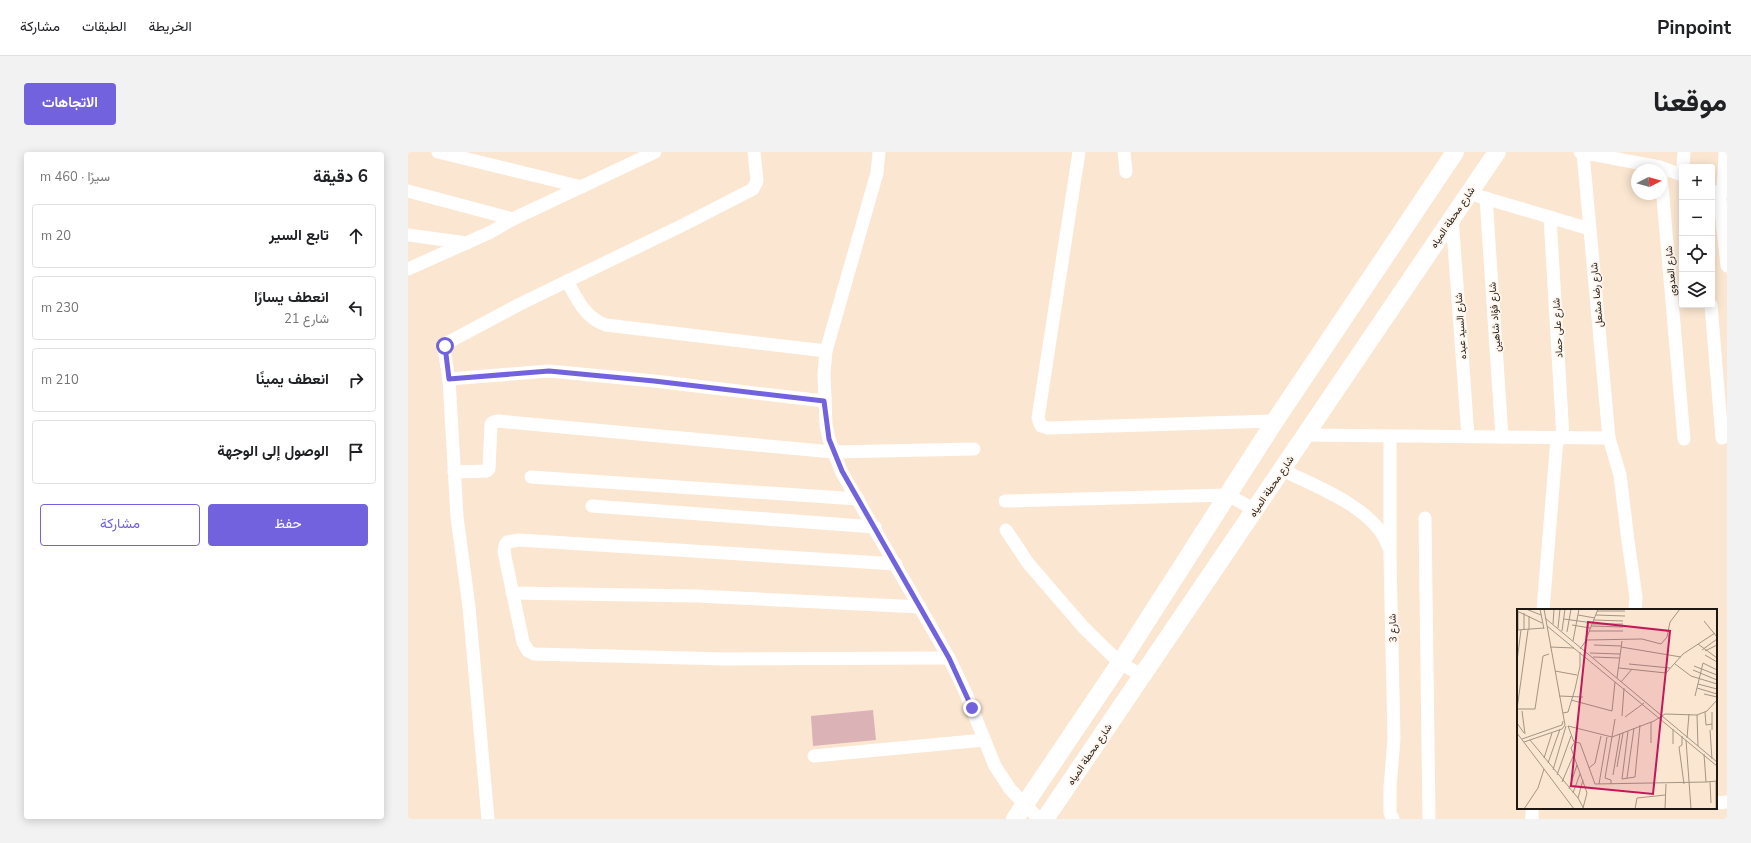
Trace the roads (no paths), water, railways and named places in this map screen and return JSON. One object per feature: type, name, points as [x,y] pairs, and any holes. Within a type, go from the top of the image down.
[{"type":"street","points":[[438,152],[582,187]]},
{"type":"street","points":[[408,270],[655,152]]},
{"type":"street","points":[[488,819],[472,645],[458,517],[449,379],[444,350],[445,344],[520,304],[685,224],[753,189],[757,181],[754,152]]},
{"type":"street","points":[[879,152],[877,173],[826,351],[824,373],[826,425],[833,452],[848,484],[875,527],[949,658],[964,689],[984,740],[1020,812],[1039,819]]},
{"type":"street","points":[[1079,152],[1038,418],[1041,426],[1048,428],[1275,421]]},
{"type":"street","points":[[1124,152],[1126,172]]},
{"type":"street","points":[[1020,812],[1120,663],[1275,421],[1455,152]]},
{"type":"street","name":"شارع محطة المياه","points":[[1045,819],[1497,152]]},
{"type":"street","points":[[1581,152],[1632,164]]},
{"type":"street","name":"شارع رضا مشعل","points":[[1581,152],[1590,229],[1609,438],[1620,475],[1636,597],[1635,609]]},
{"type":"street","points":[[1683,164],[1684,152]]},
{"type":"street","points":[[1725,152],[1720,191],[1727,266]]},
{"type":"street","points":[[1667,172],[1679,174]]},
{"type":"street","points":[[408,191],[512,219]]},
{"type":"street","points":[[1468,194],[1590,229]]},
{"type":"street","name":"شارع فؤاد شاهين","points":[[1486,198],[1502,437]]},
{"type":"street","name":"شارع العدوى","points":[[1663,200],[1684,439]]},
{"type":"street","name":"شارع السيد عبده","points":[[1452,217],[1468,436]]},
{"type":"street","name":"شارع على حماد","points":[[1543,609],[1560,438],[1550,217]]},
{"type":"street","points":[[408,235],[467,243]]},
{"type":"street","points":[[566,281],[590,317],[606,325],[826,351]]},
{"type":"street","points":[[1711,308],[1722,438]]},
{"type":"street","points":[[449,379],[549,371],[654,381],[824,401]]},
{"type":"street","points":[[454,472],[489,469],[491,424],[498,421],[833,452],[974,449]]},
{"type":"street","points":[[1305,435],[1609,438]]},
{"type":"street","name":"شارع 3","points":[[1390,436],[1390,557],[1394,739],[1390,787],[1390,814],[1392,819]]},
{"type":"street","points":[[1282,470],[1362,511],[1379,528],[1387,542],[1390,557]]},
{"type":"street","points":[[531,478],[858,499]]},
{"type":"street","points":[[1005,501],[1228,495],[1255,510]]},
{"type":"street","points":[[592,506],[875,527]]},
{"type":"street","points":[[1425,518],[1429,819]]},
{"type":"street","points":[[1006,530],[1028,563],[1084,628],[1120,663],[1143,676]]},
{"type":"street","points":[[896,564],[514,540],[507,542],[504,545],[512,593],[525,649],[530,653],[537,655],[725,659],[949,658]]},
{"type":"street","points":[[512,593],[697,596],[920,607]]},
{"type":"street","points":[[814,756],[984,740]]},
{"type":"street","points":[[1062,750],[1082,765]]},
{"type":"street","points":[[1717,803],[1727,802]]}]
